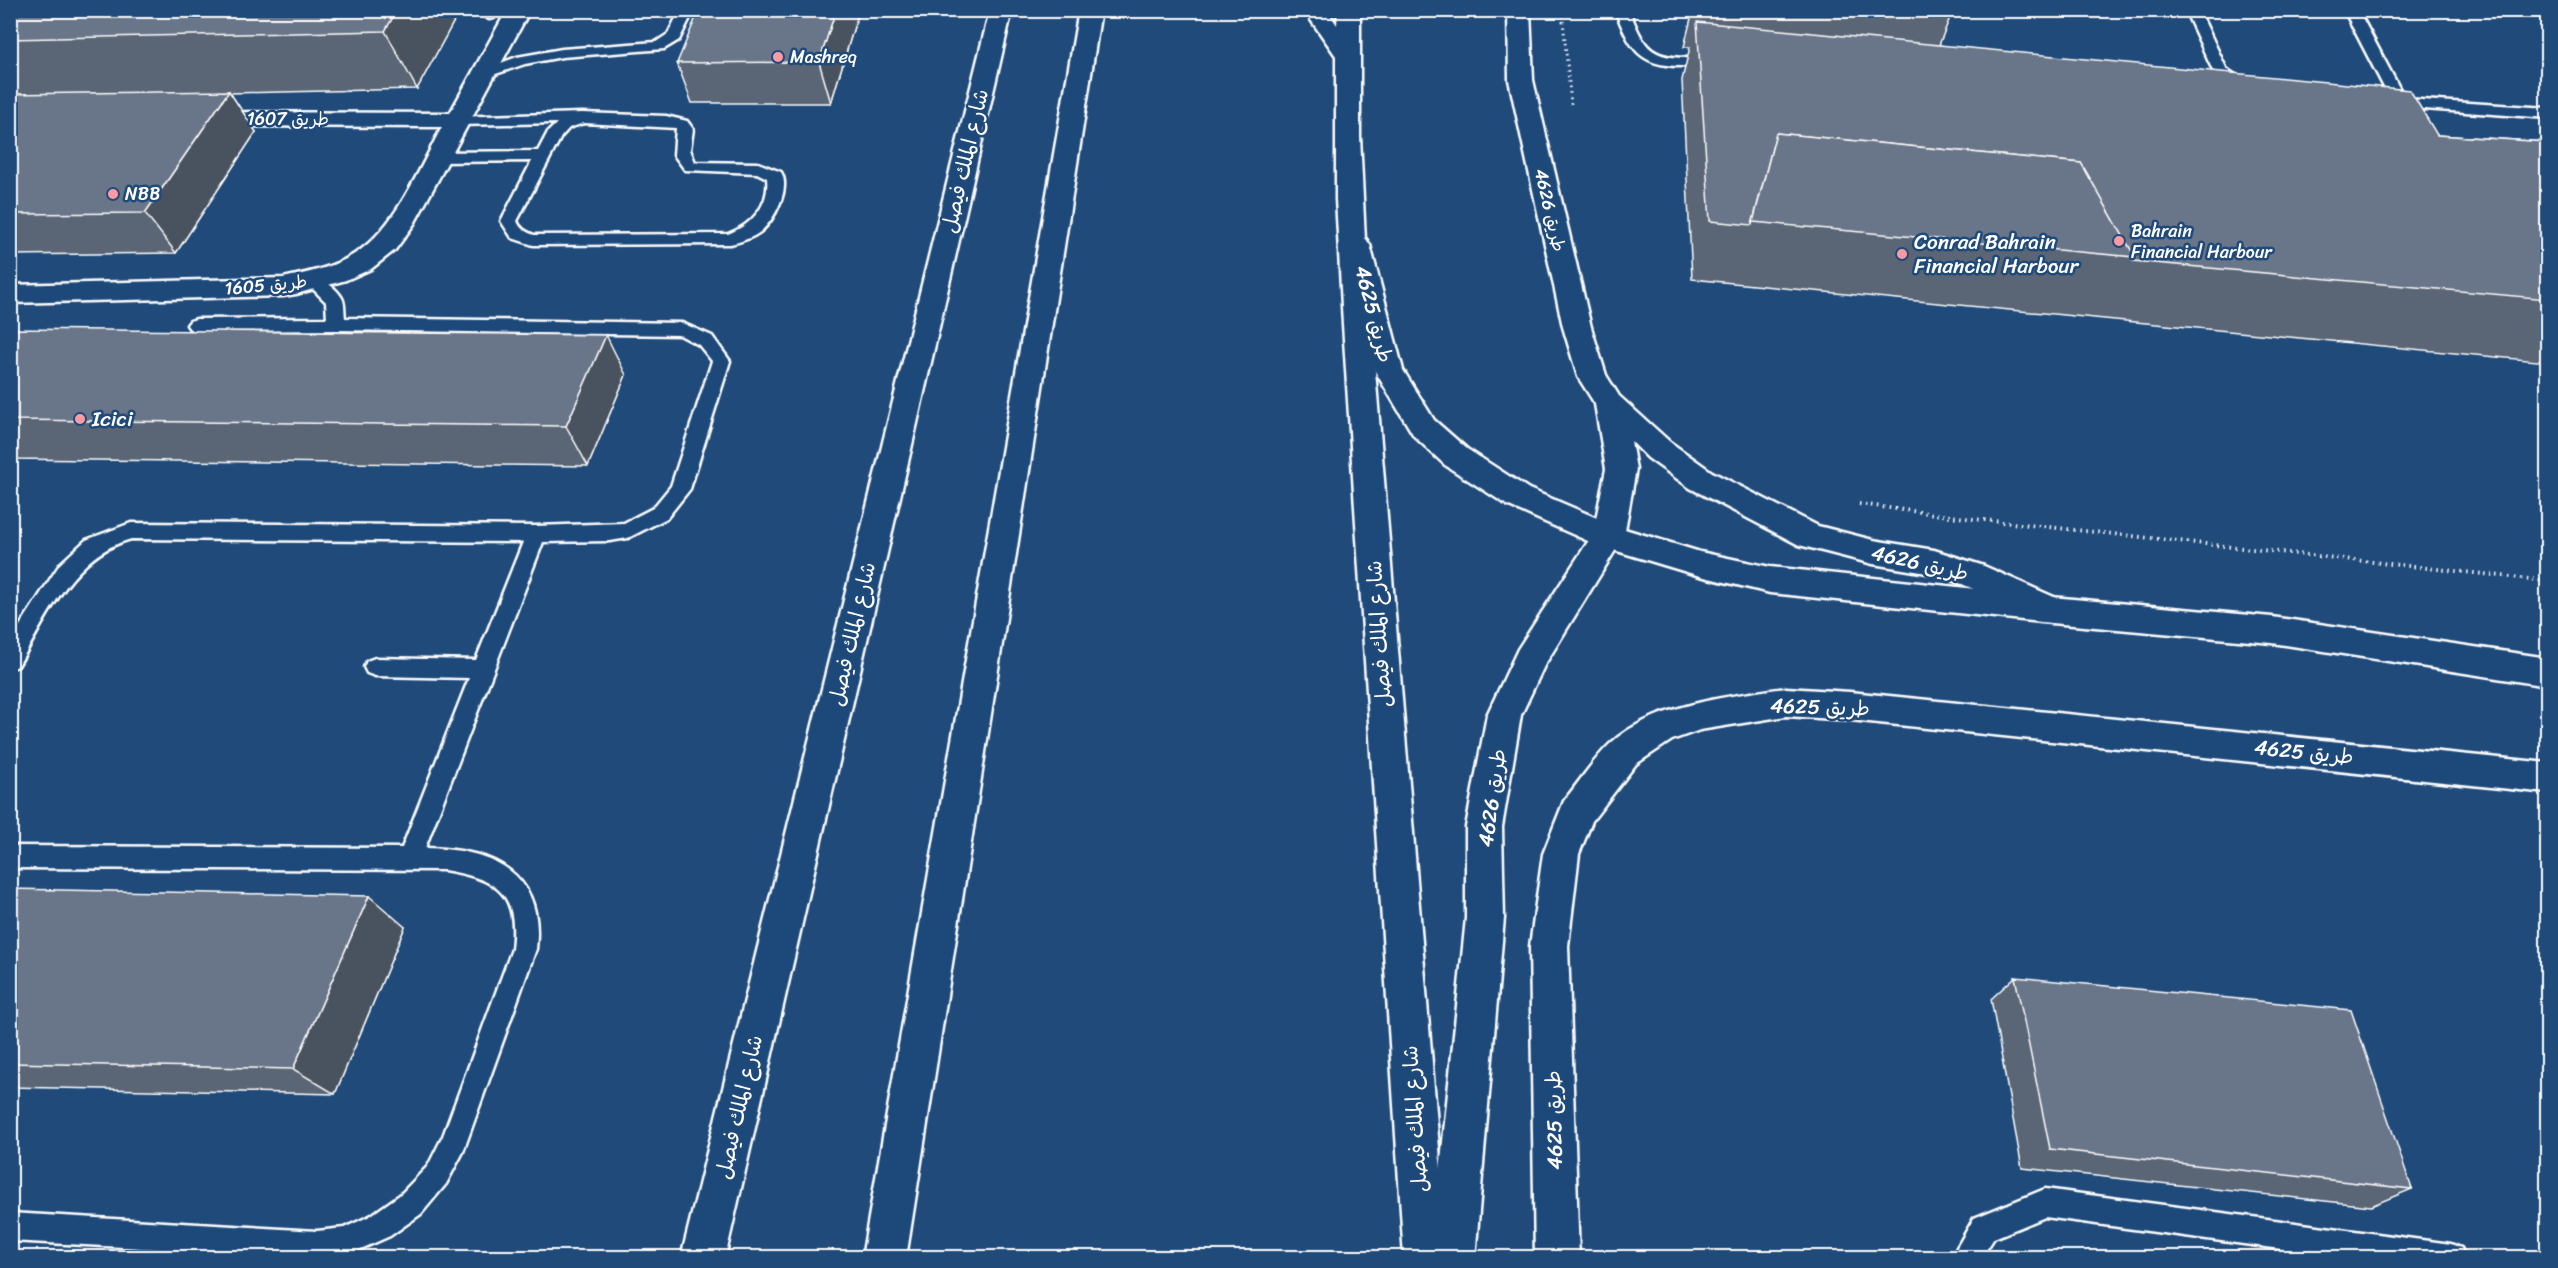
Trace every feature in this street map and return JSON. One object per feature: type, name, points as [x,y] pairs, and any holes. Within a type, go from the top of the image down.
[{"type":"main road","name":"طريق 1605","points":[[10,294],[260,289],[315,282],[360,262],[382,247],[401,224],[458,120],[487,73],[519,10]]},
{"type":"main road","name":"شارع الملك فيصل","points":[[703,1257],[1001,10]]},
{"type":"main road","points":[[884,1257],[1090,10]]},
{"type":"main road","points":[[1315,10],[1347,55]]},
{"type":"main road","name":"شارع الملك فيصل","points":[[1349,10],[1347,55],[1349,212],[1393,840],[1426,1257]]},
{"type":"main road","name":"طريق 4626","points":[[1519,10],[1521,80],[1577,327],[1592,377],[1609,403],[1659,450],[1701,480],[1810,536],[1873,552],[1934,562],[1973,574],[2051,610]]},
{"type":"main road","name":"طريق 1607","points":[[178,119],[458,120]]},
{"type":"main road","name":"طريق 4625","points":[[1349,212],[1389,372],[1424,428],[1456,458],[1518,497],[1608,536],[1700,564],[1770,580],[2051,610],[2272,630],[2547,672]]},
{"type":"main road","name":"طريق 4626","points":[[1454,1257],[1485,918],[1484,827],[1504,715],[1530,659],[1608,536],[1621,469],[1609,403]]},
{"type":"main road","name":"طريق 4625","points":[[1557,1257],[1549,946],[1561,854],[1577,812],[1596,787],[1624,753],[1660,730],[1700,716],[1786,702],[2547,778]]},
{"type":"lane","points":[[487,73],[522,60],[562,53],[659,46],[674,37],[687,10]]},
{"type":"lane","points":[[1622,10],[1634,41],[1645,54],[1664,63],[1696,62]]},
{"type":"lane","points":[[2192,10],[2219,70],[2237,83],[2262,92]]},
{"type":"lane","points":[[2351,10],[2399,103],[2417,126]]},
{"type":"lane","points":[[2377,102],[2547,113]]},
{"type":"lane","points":[[458,120],[582,118],[666,121],[682,124],[685,129],[681,156],[684,162],[691,167],[703,169],[758,168],[775,176],[776,183],[767,215],[752,230],[730,239],[532,240],[515,234],[509,221],[543,156],[560,129],[582,118]]},
{"type":"lane","points":[[437,158],[543,156]]},
{"type":"lane","points":[[315,282],[335,300],[336,324]]},
{"type":"lane","points":[[10,660],[71,564],[88,549],[109,537],[131,531],[536,534],[610,533],[628,530],[660,513],[680,489],[721,362],[714,347],[701,336],[682,329],[336,324],[196,325]]},
{"type":"lane","points":[[410,858],[536,534]]},
{"type":"lane","points":[[375,667],[483,669]]},
{"type":"lane","points":[[10,857],[410,858],[474,864],[499,875],[518,892],[526,919],[525,949],[454,1143],[437,1175],[411,1204],[380,1226],[345,1242],[316,1245],[10,1227]]},
{"type":"lane","points":[[1965,1257],[1984,1228],[2045,1203],[2451,1257]]},
{"type":"path","points":[[1850,503],[1977,520],[2547,581]]},
{"type":"building","points":[[10,10],[397,10],[385,31],[10,39]]},
{"type":"building","points":[[699,10],[836,10],[819,62],[677,63]]},
{"type":"building","points":[[1697,22],[2410,90],[2437,135],[2547,142],[2547,299],[2133,261],[2135,257],[2081,163],[1776,133],[1752,225],[1710,221]]},
{"type":"building","points":[[229,91],[145,213],[10,214],[10,94]]},
{"type":"building","points":[[1776,133],[2081,163],[2135,257],[1753,222]]},
{"type":"building","points":[[10,329],[606,335],[566,426],[10,420]]},
{"type":"building","points":[[10,889],[369,896],[293,1069],[10,1063]]},
{"type":"building","points":[[2015,977],[2351,1010],[2412,1189],[2050,1149]]},
{"type":"place","name":"Mashreq","points":[[778,57]]},
{"type":"place","name":"NBB","points":[[113,194]]},
{"type":"place","name":"Bahrain Financial Harbour","points":[[2119,241]]},
{"type":"place","name":"Conrad Bahrain Financial Harbour","points":[[1902,254]]},
{"type":"place","name":"Icici","points":[[80,419]]}]
